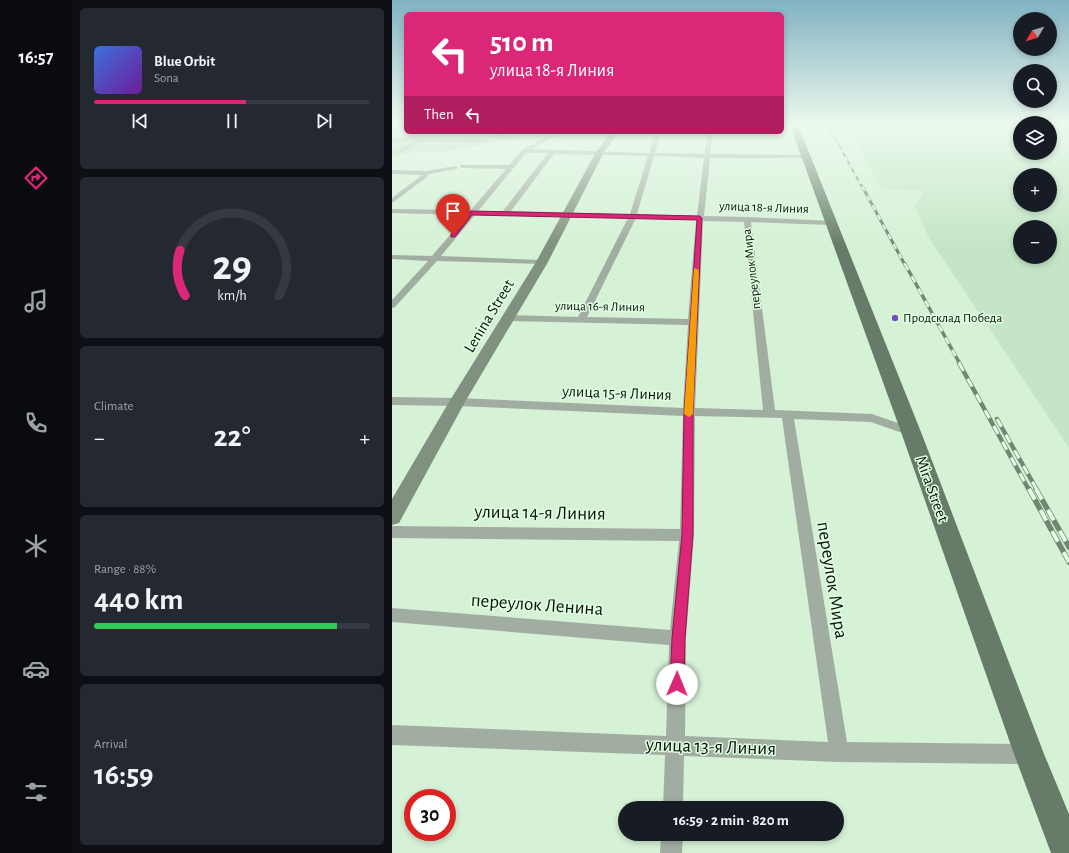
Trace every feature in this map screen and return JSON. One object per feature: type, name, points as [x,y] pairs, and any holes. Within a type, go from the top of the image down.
[{"type":"main road","name":"Lenina Street","points":[[392,518],[457,402],[542,262],[593,165]]},
{"type":"main road","name":"Mira Street","points":[[807,165],[911,432],[1029,754],[1068,853]]},
{"type":"street","points":[[505,214],[542,165]]},
{"type":"street","points":[[581,320],[633,216],[648,165]]},
{"type":"street","points":[[673,801],[678,638],[687,534],[689,412],[693,322],[700,218],[707,165]]},
{"type":"street","points":[[462,166],[511,167]]},
{"type":"street","points":[[392,305],[435,258],[471,213],[511,167]]},
{"type":"street","points":[[392,172],[426,173],[455,168]]},
{"type":"street","points":[[392,201],[425,176],[426,173]]},
{"type":"street","name":"улица 18-я Линия","points":[[392,211],[566,214],[830,222]]},
{"type":"street","name":"переулок Мира","points":[[747,219],[769,413]]},
{"type":"street","points":[[392,257],[542,262]]},
{"type":"street","name":"улица 16-я Линия","points":[[507,318],[693,322]]},
{"type":"street","name":"улица 15-я Линия","points":[[392,401],[457,402],[689,412],[769,413],[872,418],[911,432]]},
{"type":"street","name":"переулок Мира","points":[[787,414],[839,752]]},
{"type":"street","name":"улица 14-я Линия","points":[[392,532],[687,534]]},
{"type":"street","name":"переулок Ленина","points":[[392,615],[678,638]]},
{"type":"street","name":"улица 13-я Линия","points":[[392,735],[839,752],[1029,754]]},
{"type":"street","points":[[671,853],[672,841]]},
{"type":"shaded area","points":[[868,165],[1069,165],[1069,448],[929,238],[915,207],[924,191],[882,189]]},
{"type":"railway","points":[[850,165],[862,187]]},
{"type":"railway","points":[[862,186],[905,265]]},
{"type":"railway","points":[[905,264],[960,364]]},
{"type":"railway","points":[[959,363],[1029,490]]},
{"type":"railway","points":[[997,419],[1037,490]]},
{"type":"railway","points":[[1029,489],[1069,562]]},
{"type":"railway","points":[[1036,489],[1069,547]]},
{"type":"slow traffic","points":[[689,414],[696,270]]},
{"type":"place","name":"Продсклад Победа","points":[[895,318]]},
{"type":"route","points":[[453,235],[471,213],[700,218],[689,412],[687,534],[678,638],[677,684]]}]
